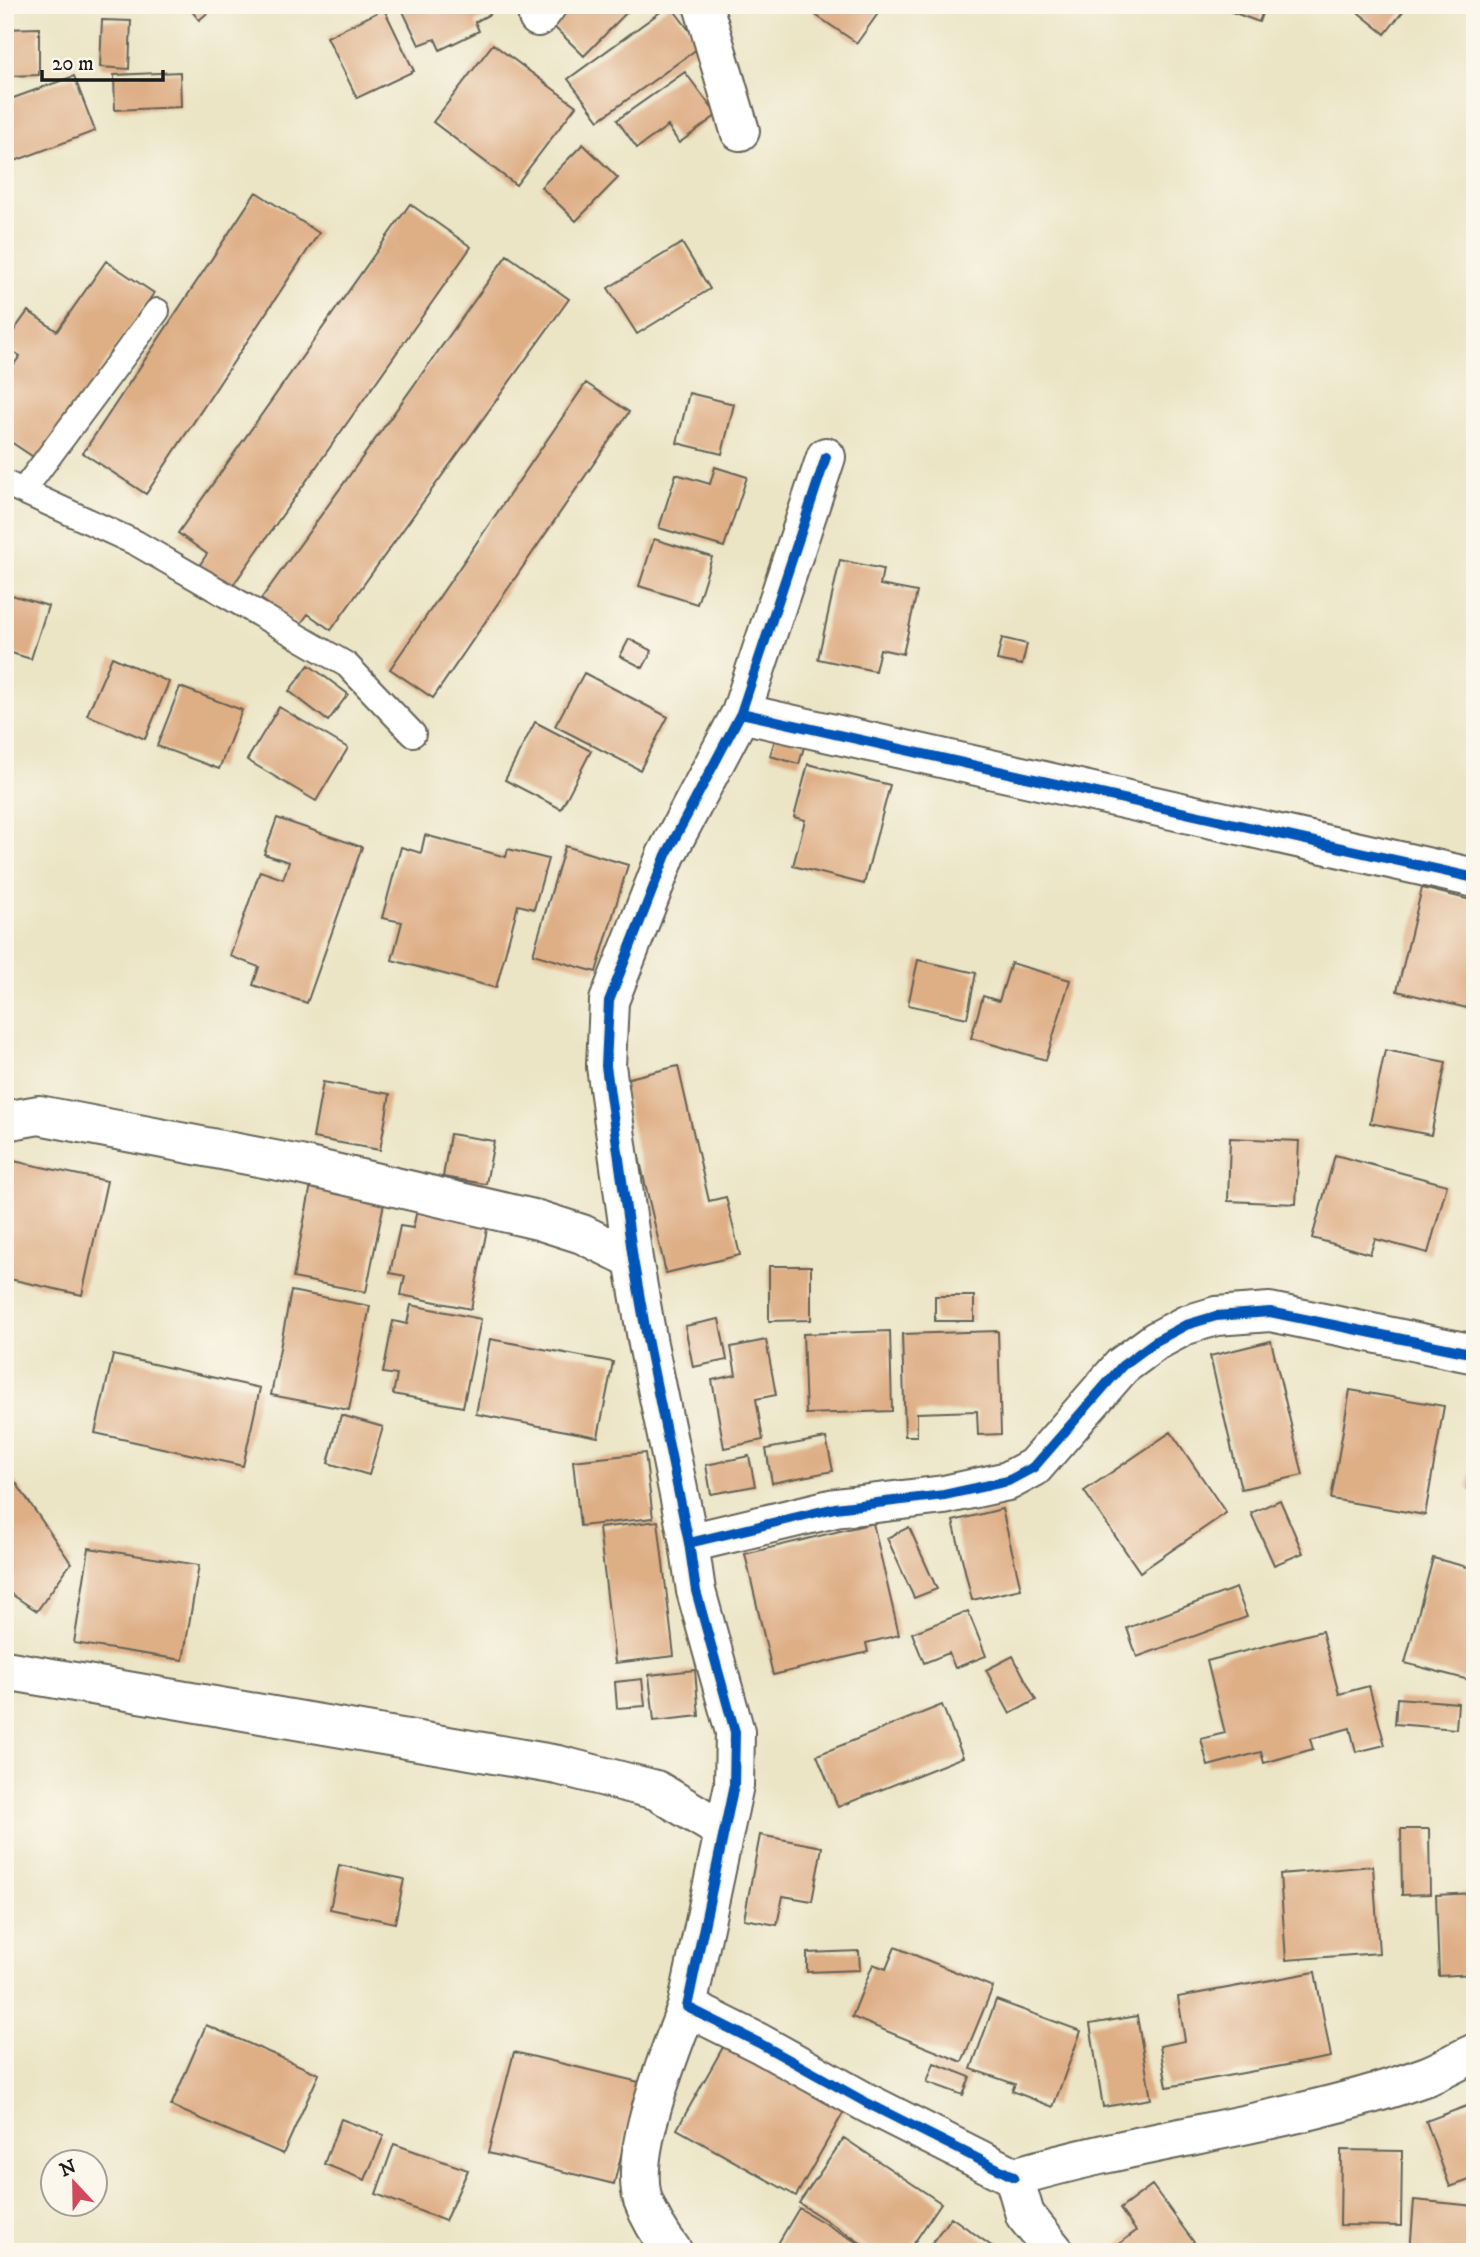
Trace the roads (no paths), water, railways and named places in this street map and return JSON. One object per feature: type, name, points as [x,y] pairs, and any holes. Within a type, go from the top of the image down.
[{"type":"street","points":[[703,5],[740,131]]},
{"type":"street","points":[[673,2252],[659,2234],[643,2198],[641,2156],[655,2099],[687,2007],[734,1786],[735,1732],[696,1591],[690,1543],[633,1259],[606,1066],[608,1001],[666,855],[741,713],[826,457]]},
{"type":"street","points":[[741,713],[1475,878]]},
{"type":"street","points":[[5,1121],[39,1115],[391,1185],[538,1220],[582,1234],[633,1259]]},
{"type":"street","points":[[690,1543],[835,1508],[944,1495],[1008,1481],[1034,1467],[1122,1366],[1156,1341],[1186,1325],[1216,1315],[1270,1312],[1475,1354]]},
{"type":"street","points":[[5,1670],[558,1765],[656,1790],[724,1831]]},
{"type":"street","points":[[687,2007],[867,2103],[1014,2177],[1072,2160],[1350,2101],[1430,2075],[1475,2053]]},
{"type":"street","points":[[1014,2177],[1025,2215],[1055,2252]]},
{"type":"lane","points":[[157,311],[14,487],[136,543],[347,665],[413,734]]}]
